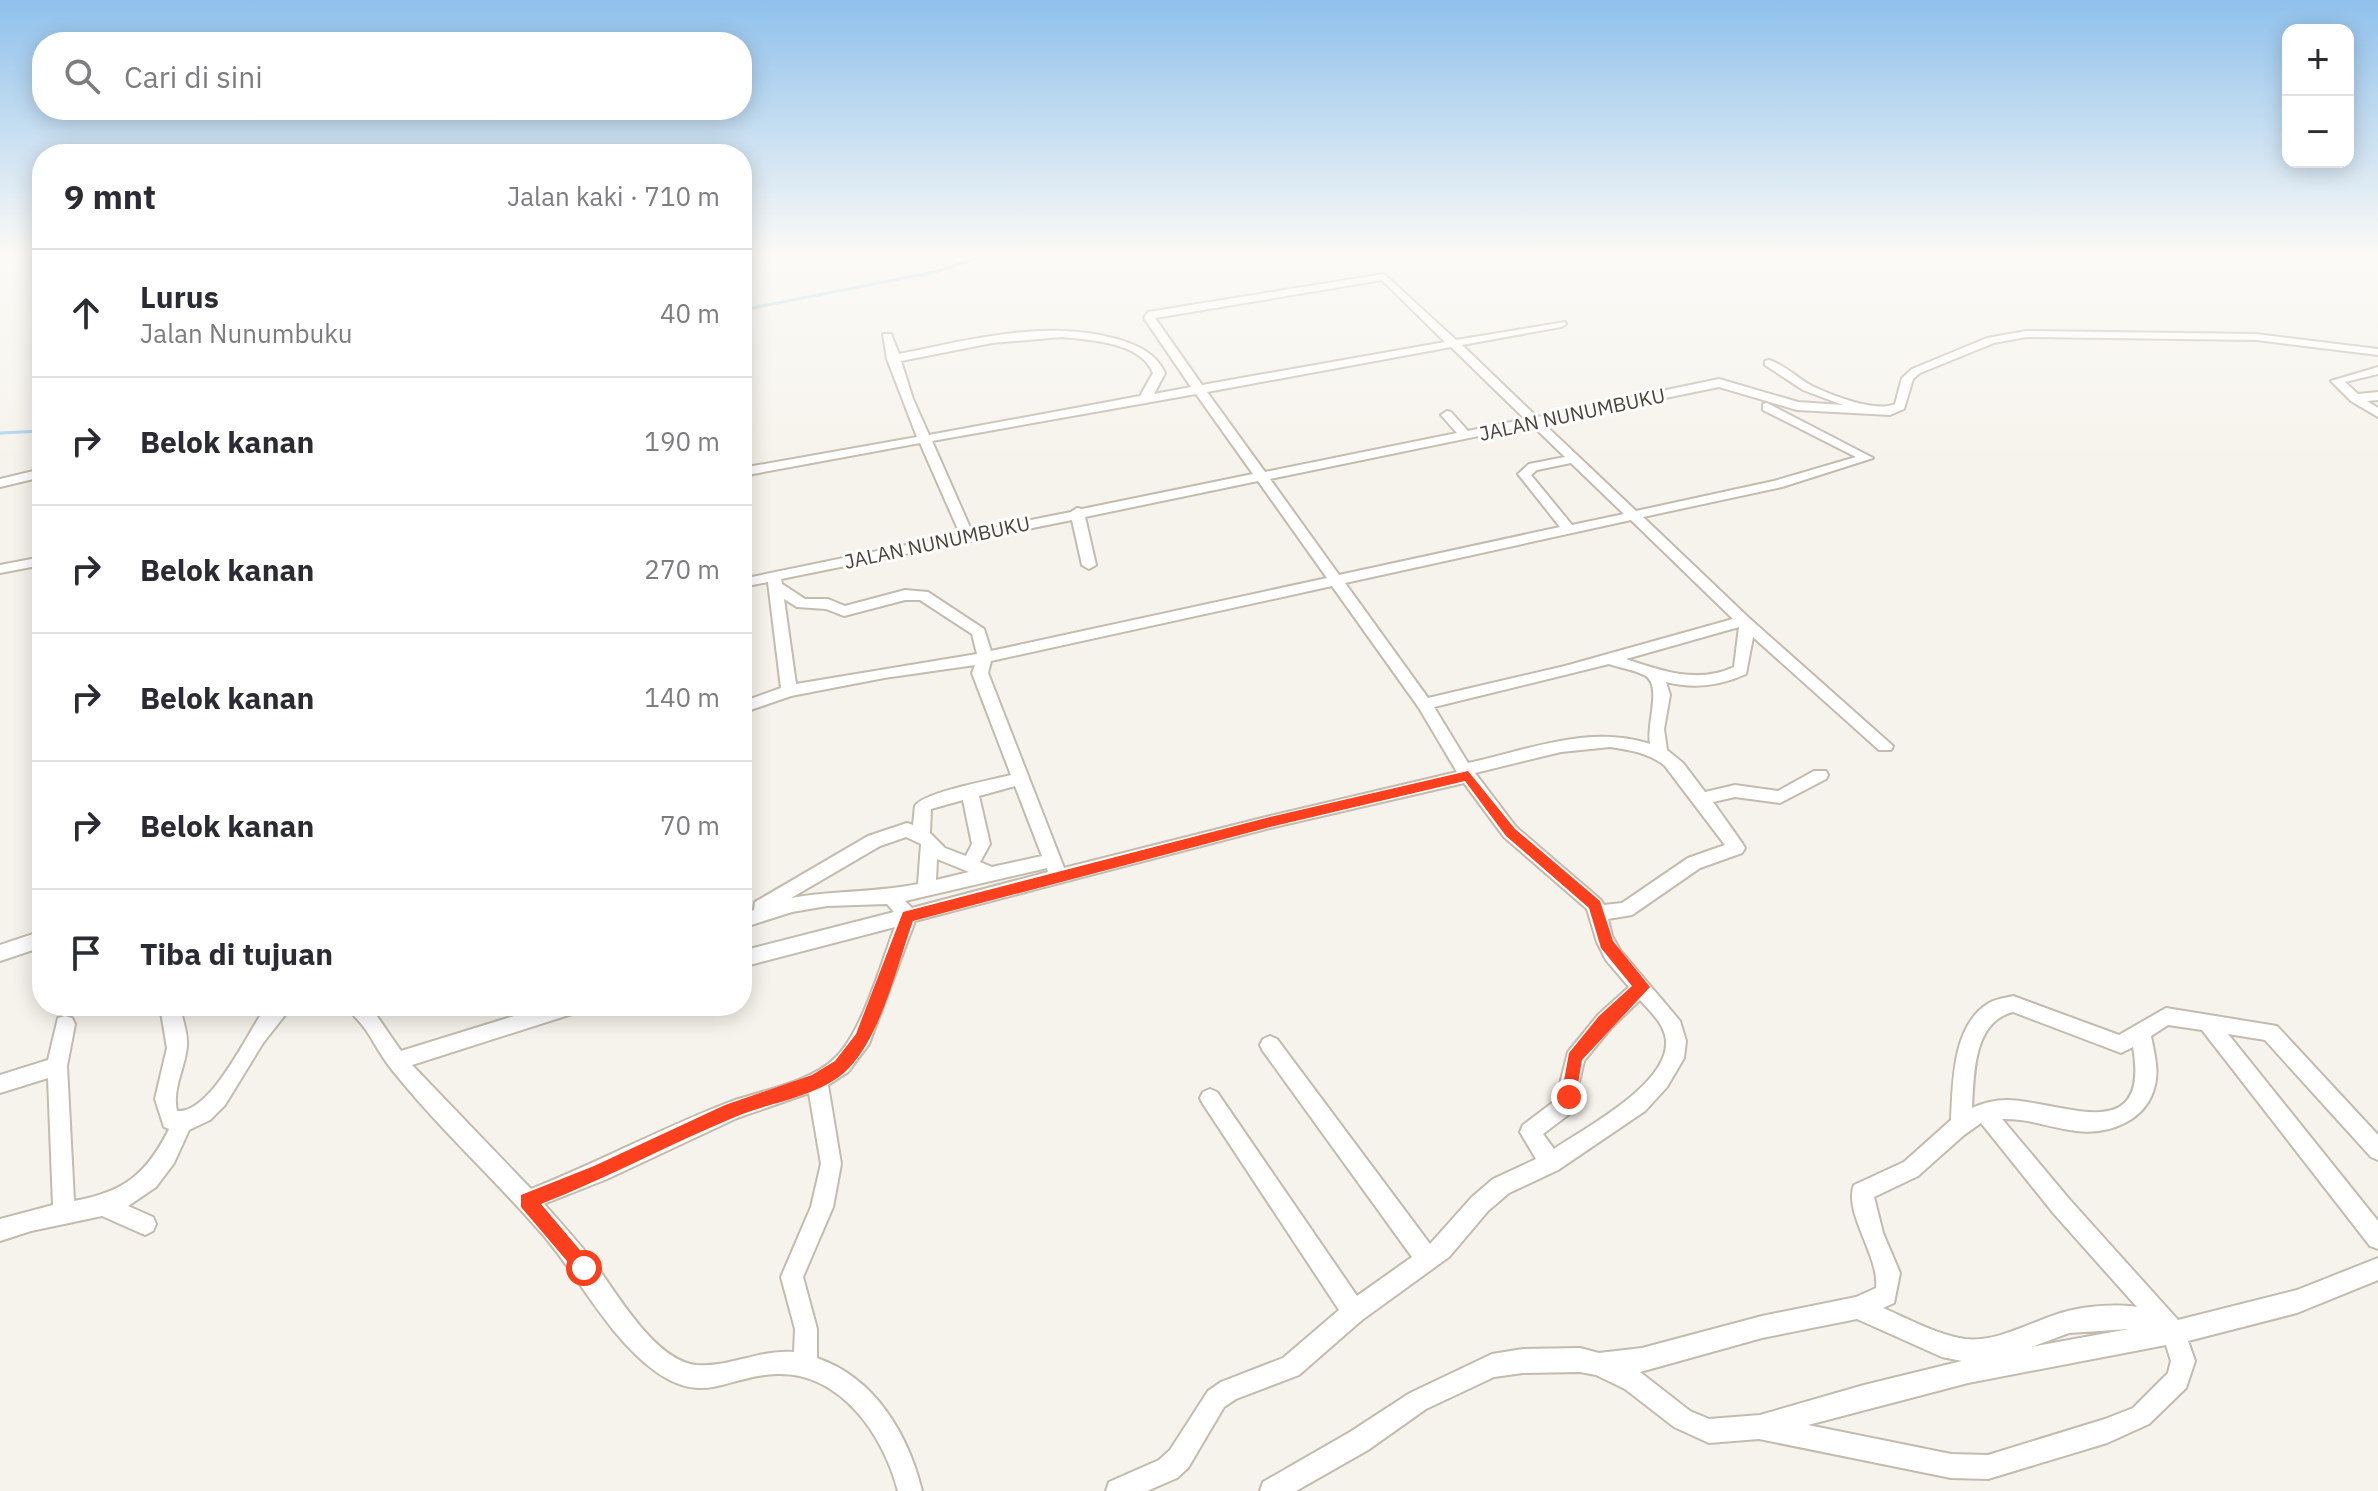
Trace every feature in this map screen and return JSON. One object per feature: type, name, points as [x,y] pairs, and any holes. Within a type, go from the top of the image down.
[{"type":"street","points":[[1118,1491],[1173,1465],[1216,1399],[1229,1390],[1284,1372],[1354,1312],[1428,1260],[1493,1192],[1551,1163],[1638,1104],[1660,1081],[1674,1058],[1676,1041],[1670,1021],[1606,944],[1600,913],[1510,832],[1466,773],[1424,704],[1337,580],[1258,477],[1153,322]]},
{"type":"street","points":[[1432,322],[1746,622],[1885,746]]},
{"type":"street","points":[[752,470],[1561,324]]},
{"type":"street","points":[[893,359],[1068,331],[1138,351],[1154,361],[1159,373],[1145,399]]},
{"type":"street","name":"JALAN NUNUMBUKU","points":[[752,582],[774,580],[1077,512],[1727,383],[1797,406],[1864,410],[1897,408],[1908,378],[1916,371],[1991,340],[2026,334],[2256,337],[2372,351]]},
{"type":"street","points":[[887,336],[924,438],[967,535]]},
{"type":"street","points":[[2372,351],[2378,368],[2338,379],[2355,398],[2378,413]]},
{"type":"street","points":[[1769,363],[1807,388],[1851,401],[1864,410]]},
{"type":"street","points":[[752,704],[789,691],[884,673],[934,669],[1569,530],[1777,484],[1867,458],[1770,408],[1714,385]]},
{"type":"street","points":[[2355,398],[2378,396]]},
{"type":"street","points":[[1447,415],[1466,436]]},
{"type":"street","points":[[1569,530],[1524,474],[1533,467],[1576,458]]},
{"type":"street","points":[[0,483],[32,475]]},
{"type":"street","points":[[1077,512],[1089,565]]},
{"type":"street","points":[[0,569],[32,563]]},
{"type":"street","points":[[774,580],[802,604],[828,604],[844,611],[905,595],[923,595],[979,632],[985,656],[980,673],[1057,868]]},
{"type":"street","points":[[774,580],[789,691]]},
{"type":"street","points":[[1424,704],[1746,622]]},
{"type":"street","points":[[1608,658],[1692,681],[1736,673],[1743,664],[1746,622]]},
{"type":"street","points":[[1600,913],[1626,910],[1694,863],[1736,848],[1701,799],[1660,754],[1656,734],[1664,699],[1662,688],[1651,672]]},
{"type":"street","points":[[752,956],[908,916],[1057,868],[1466,773],[1587,741],[1660,754]]},
{"type":"street","points":[[1701,799],[1735,791],[1780,797],[1820,775]]},
{"type":"street","points":[[926,889],[923,806],[969,790],[1022,778]]},
{"type":"street","points":[[969,790],[981,844],[971,863]]},
{"type":"street","points":[[752,913],[874,841],[907,830],[925,838],[939,853],[971,863],[994,875]]},
{"type":"street","points":[[752,917],[815,901],[891,897],[994,875],[1057,868]]},
{"type":"street","points":[[891,897],[908,916]]},
{"type":"street","points":[[527,1201],[587,1178],[731,1111],[817,1081],[841,1066],[862,1038],[908,916]]},
{"type":"street","points":[[0,953],[32,942]]},
{"type":"street","points":[[1551,1163],[1530,1132],[1565,1105],[1575,1058],[1605,1021],[1642,987]]},
{"type":"street","points":[[1961,1121],[1964,1081],[1975,1035],[1985,1015],[2004,1004],[2023,1005],[2121,1044],[2141,1035],[2158,1017],[2253,1027],[2280,1039],[2378,1150]]},
{"type":"street","points":[[172,1016],[177,1038],[176,1058],[167,1076],[165,1106],[171,1120],[182,1123],[198,1119],[213,1105],[257,1032],[272,1016]]},
{"type":"street","points":[[364,1016],[397,1061],[527,1201],[584,1268],[629,1331],[674,1368],[688,1375],[721,1373],[779,1362],[805,1364],[847,1387],[881,1421],[907,1474],[910,1491]]},
{"type":"street","points":[[397,1061],[540,1016]]},
{"type":"street","points":[[2207,1022],[2378,1238]]},
{"type":"street","points":[[64,1214],[57,1066],[65,1024]]},
{"type":"street","points":[[1598,1364],[1642,1360],[1762,1327],[1857,1308],[1886,1295],[1889,1279],[1862,1192],[1915,1166],[1961,1121],[1984,1112],[2018,1109],[2082,1123],[2122,1115],[2137,1105],[2147,1084],[2141,1035]]},
{"type":"street","points":[[1270,1045],[1428,1260]]},
{"type":"street","points":[[0,1084],[57,1066]]},
{"type":"street","points":[[805,1364],[806,1329],[792,1277],[822,1207],[831,1164],[817,1081]]},
{"type":"street","points":[[1210,1098],[1354,1312]]},
{"type":"street","points":[[1759,1427],[1951,1466],[1988,1467],[2107,1431],[2141,1416],[2178,1380],[2183,1361],[2169,1327],[2055,1199],[1984,1112]]},
{"type":"street","points":[[0,1230],[106,1207],[128,1196],[158,1172],[172,1151],[182,1123]]},
{"type":"street","points":[[106,1207],[145,1224]]},
{"type":"street","points":[[1272,1491],[1359,1441],[1418,1401],[1492,1366],[1523,1361],[1580,1360],[1598,1364],[1633,1381],[1666,1409],[1696,1426],[1709,1431],[1759,1427],[1916,1383],[2329,1293],[2378,1269]]},
{"type":"street","points":[[1857,1308],[1927,1339],[1968,1351],[2003,1345],[2069,1322],[2125,1317],[2169,1327]]},
{"type":"waterway","points":[[0,433],[32,431]]},
{"type":"route","points":[[584,1268],[527,1201],[574,1184],[731,1111],[817,1081],[841,1066],[862,1038],[877,991],[908,916],[1270,822],[1468,776],[1510,832],[1595,905],[1600,913],[1606,944],[1642,987],[1588,1039],[1575,1058],[1569,1097]]}]
